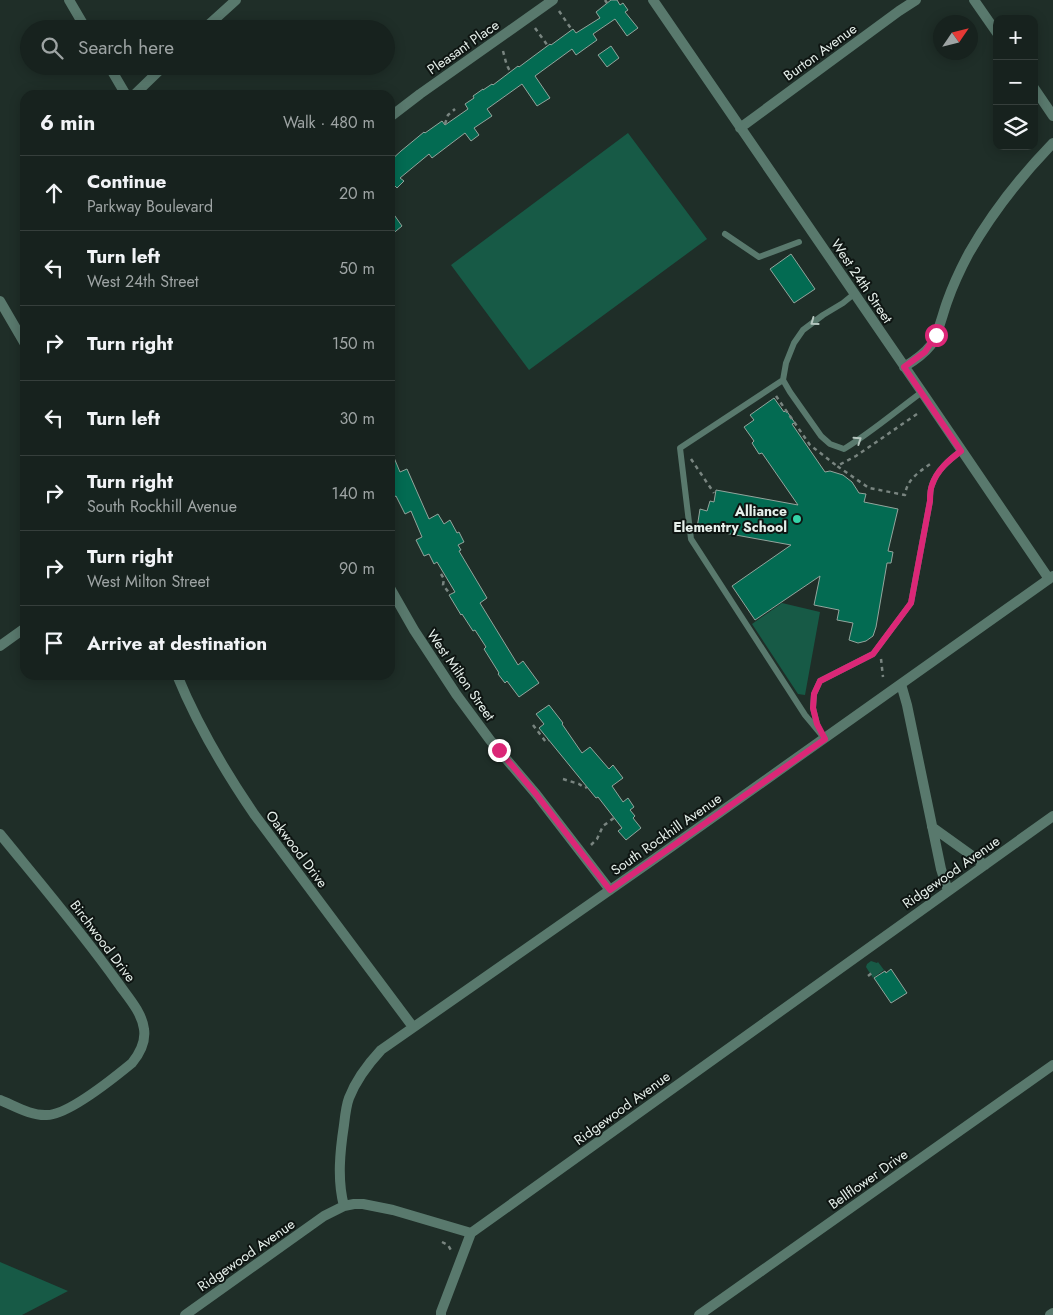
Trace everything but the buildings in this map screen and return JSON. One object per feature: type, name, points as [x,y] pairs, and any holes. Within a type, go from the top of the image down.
[{"type":"street","points":[[69,0],[81,20]]},
{"type":"street","points":[[214,20],[236,0]]},
{"type":"street","name":"Pleasant Place","points":[[395,113],[553,0]]},
{"type":"street","name":"West 24th Street","points":[[652,0],[961,451],[1051,578]]},
{"type":"street","name":"Burton Avenue","points":[[740,128],[916,0]]},
{"type":"street","points":[[974,0],[993,27]]},
{"type":"street","points":[[114,75],[123,90]]},
{"type":"street","points":[[139,90],[155,75]]},
{"type":"street","points":[[1038,94],[1053,116]]},
{"type":"street","points":[[904,367],[925,352],[931,344],[959,272],[984,229],[1015,184],[1053,143]]},
{"type":"street","points":[[0,301],[20,335]]},
{"type":"street","name":"South Rockhill Avenue","points":[[344,1206],[340,1181],[340,1161],[341,1141],[348,1099],[370,1062],[381,1050],[1051,578]]},
{"type":"street","name":"West Milton Street","points":[[395,597],[414,630],[456,694],[490,740],[536,794],[610,890]]},
{"type":"street","points":[[0,646],[20,632]]},
{"type":"street","name":"Oakwood Drive","points":[[179,680],[213,750],[254,814],[413,1027]]},
{"type":"street","points":[[901,684],[941,869],[948,891]]},
{"type":"street","name":"Ridgewood Avenue","points":[[185,1315],[324,1216],[344,1206],[363,1204],[393,1210],[471,1233],[1053,816]]},
{"type":"street","points":[[932,827],[985,865]]},
{"type":"street","name":"Birchwood Drive","points":[[0,834],[94,949],[142,1018],[144,1028],[144,1043],[139,1055],[132,1064],[62,1112],[48,1116],[30,1112],[0,1100]]},
{"type":"street","name":"Bellflower Drive","points":[[699,1315],[1053,1065]]},
{"type":"street","points":[[441,1315],[471,1233]]},
{"type":"lane","points":[[725,234],[759,257],[799,242]]},
{"type":"lane","points":[[854,294],[803,330],[794,343],[786,363],[783,380],[790,392],[822,436],[830,444],[844,449],[862,438],[922,392]]},
{"type":"lane","points":[[783,380],[680,448],[690,539],[805,715],[825,739]]},
{"type":"lane","points":[[825,739],[817,724],[813,708],[814,694],[817,687],[820,681],[873,654],[911,603],[932,485],[939,471],[961,451]]},
{"type":"path","points":[[559,11],[572,30]]},
{"type":"path","points":[[536,28],[548,46]]},
{"type":"path","points":[[502,51],[510,72]]},
{"type":"path","points":[[445,124],[448,115],[455,109]]},
{"type":"path","points":[[772,394],[777,396],[810,445],[836,466],[869,488],[905,495],[906,488],[914,476],[936,460]]},
{"type":"path","points":[[836,466],[856,456],[917,414]]},
{"type":"path","points":[[687,452],[714,493]]},
{"type":"path","points":[[441,574],[444,579],[443,585],[450,594]]},
{"type":"path","points":[[881,656],[883,677]]},
{"type":"path","points":[[533,725],[546,742],[549,740]]},
{"type":"path","points":[[563,779],[579,784],[584,788],[587,787]]},
{"type":"path","points":[[591,846],[597,839],[603,826],[614,818]]},
{"type":"path","points":[[868,976],[872,973]]},
{"type":"green space","points":[[628,133],[707,239],[529,370],[451,265]]},
{"type":"green space","points":[[782,603],[820,612],[805,695],[798,694],[752,624]]},
{"type":"green space","points":[[871,961],[878,962],[884,970],[873,978],[866,967]]},
{"type":"green space","points":[[0,1262],[68,1291],[22,1315],[0,1315]]},
{"type":"place","name":"Alliance Elementry School","points":[[797,519]]},
{"type":"route","points":[[499,750],[536,794],[610,890],[825,739],[817,724],[813,708],[814,694],[820,681],[873,654],[911,603],[932,485],[939,471],[961,451],[904,367],[925,352],[936,335]]}]
